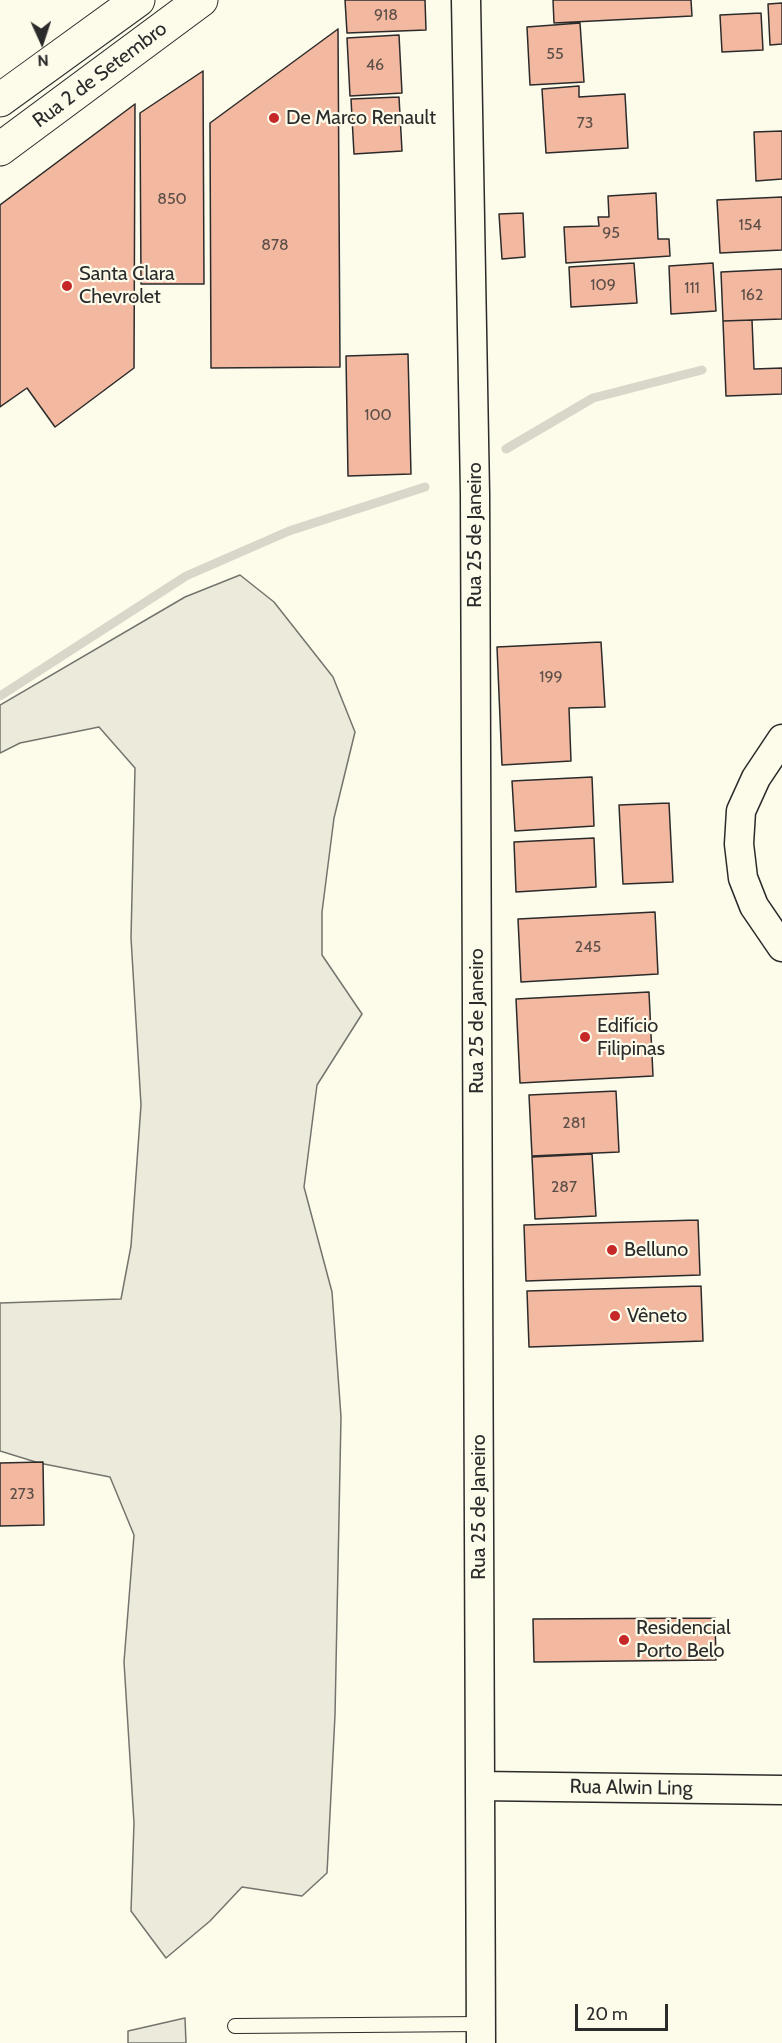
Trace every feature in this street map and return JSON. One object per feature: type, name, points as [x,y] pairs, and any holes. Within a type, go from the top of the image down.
[{"type":"main road","name":"Rua 2 de Setembro","points":[[0,100],[138,0]]},
{"type":"main road","name":"Rua 2 de Setembro","points":[[0,149],[201,0]]},
{"type":"street","name":"Rua 25 de Janeiro","points":[[466,0],[476,493],[481,2034]]},
{"type":"street","points":[[782,739],[756,778],[741,811],[739,844],[743,878],[754,906],[782,947]]},
{"type":"street","name":"Rua Alwin Ling","points":[[480,1786],[782,1790]]},
{"type":"lane","points":[[235,2026],[481,2034]]},
{"type":"shaded area","points":[[240,575],[274,602],[333,677],[355,732],[334,818],[322,912],[322,955],[362,1014],[317,1085],[304,1187],[332,1292],[341,1417],[335,1715],[327,1873],[302,1896],[242,1887],[210,1921],[166,1958],[131,1911],[134,1823],[124,1662],[134,1535],[110,1477],[39,1463],[0,1451],[0,1303],[121,1299],[131,1246],[141,1105],[131,938],[135,768],[99,727],[20,743],[0,753],[0,705],[185,597]]},
{"type":"shaded area","points":[[185,2018],[186,2043],[128,2043],[128,2031]]},
{"type":"building","points":[[345,0],[425,0],[426,30],[347,33]]},
{"type":"building","points":[[553,0],[691,0],[692,16],[554,23]]},
{"type":"building","points":[[782,3],[782,44],[770,45],[768,4]]},
{"type":"building","points":[[761,13],[763,50],[722,52],[720,15]]},
{"type":"building","points":[[580,23],[584,82],[530,85],[527,27]]},
{"type":"building","points":[[338,29],[340,367],[211,368],[210,123]]},
{"type":"building","points":[[399,35],[402,93],[350,96],[347,38]]},
{"type":"building","points":[[203,71],[204,284],[141,284],[140,113]]},
{"type":"building","points":[[579,86],[579,97],[625,94],[628,148],[546,153],[542,89]]},
{"type":"building","points":[[399,97],[402,151],[354,154],[351,99]]},
{"type":"building","name":"Santa Clara Chevrolet","points":[[135,104],[134,368],[55,427],[27,388],[0,407],[0,205]]},
{"type":"building","points":[[782,131],[782,179],[756,181],[754,132]]},
{"type":"building","points":[[656,193],[658,239],[669,239],[670,256],[566,263],[564,227],[599,226],[598,217],[609,217],[608,196]]},
{"type":"building","points":[[782,197],[782,250],[720,253],[717,200]]},
{"type":"building","points":[[523,213],[525,257],[502,259],[499,214]]},
{"type":"building","points":[[634,263],[637,303],[571,307],[569,267]]},
{"type":"building","points":[[713,263],[716,311],[671,314],[669,266]]},
{"type":"building","points":[[782,269],[782,319],[723,321],[721,272]]},
{"type":"building","points":[[752,320],[754,369],[782,368],[782,394],[726,396],[723,321]]},
{"type":"building","points":[[408,354],[411,474],[348,476],[346,356]]},
{"type":"building","points":[[601,642],[605,707],[569,708],[571,761],[502,765],[497,647]]},
{"type":"building","points":[[592,777],[594,826],[515,831],[512,781]]},
{"type":"building","points":[[669,803],[673,882],[623,884],[619,805]]},
{"type":"building","points":[[594,838],[596,887],[516,892],[514,842]]},
{"type":"building","points":[[655,912],[658,974],[521,982],[518,919]]},
{"type":"building","name":"Edifício Filipinas","points":[[649,992],[653,1076],[520,1083],[516,999]]},
{"type":"building","points":[[616,1091],[619,1152],[532,1156],[529,1095]]},
{"type":"building","points":[[592,1154],[596,1216],[535,1219],[532,1157]]},
{"type":"building","name":"Belluno","points":[[698,1220],[700,1275],[526,1281],[524,1225]]},
{"type":"building","name":"Vêneto","points":[[701,1286],[703,1341],[529,1347],[527,1291]]},
{"type":"building","points":[[43,1462],[44,1525],[0,1526],[0,1463]]},
{"type":"building","name":"Residencial Porto Belo","points":[[715,1618],[716,1660],[534,1662],[533,1619]]},
{"type":"waterway","points":[[506,449],[593,398],[702,370]]},
{"type":"waterway","points":[[0,696],[186,576],[289,531],[425,487]]},
{"type":"place","name":"De Marco Renault","points":[[274,118]]},
{"type":"place","name":"Santa Clara Chevrolet","points":[[67,286]]},
{"type":"place","name":"Edifício Filipinas","points":[[585,1037]]},
{"type":"place","name":"Belluno","points":[[612,1250]]},
{"type":"place","name":"Vêneto","points":[[615,1316]]},
{"type":"place","name":"Residencial Porto Belo","points":[[624,1640]]}]
